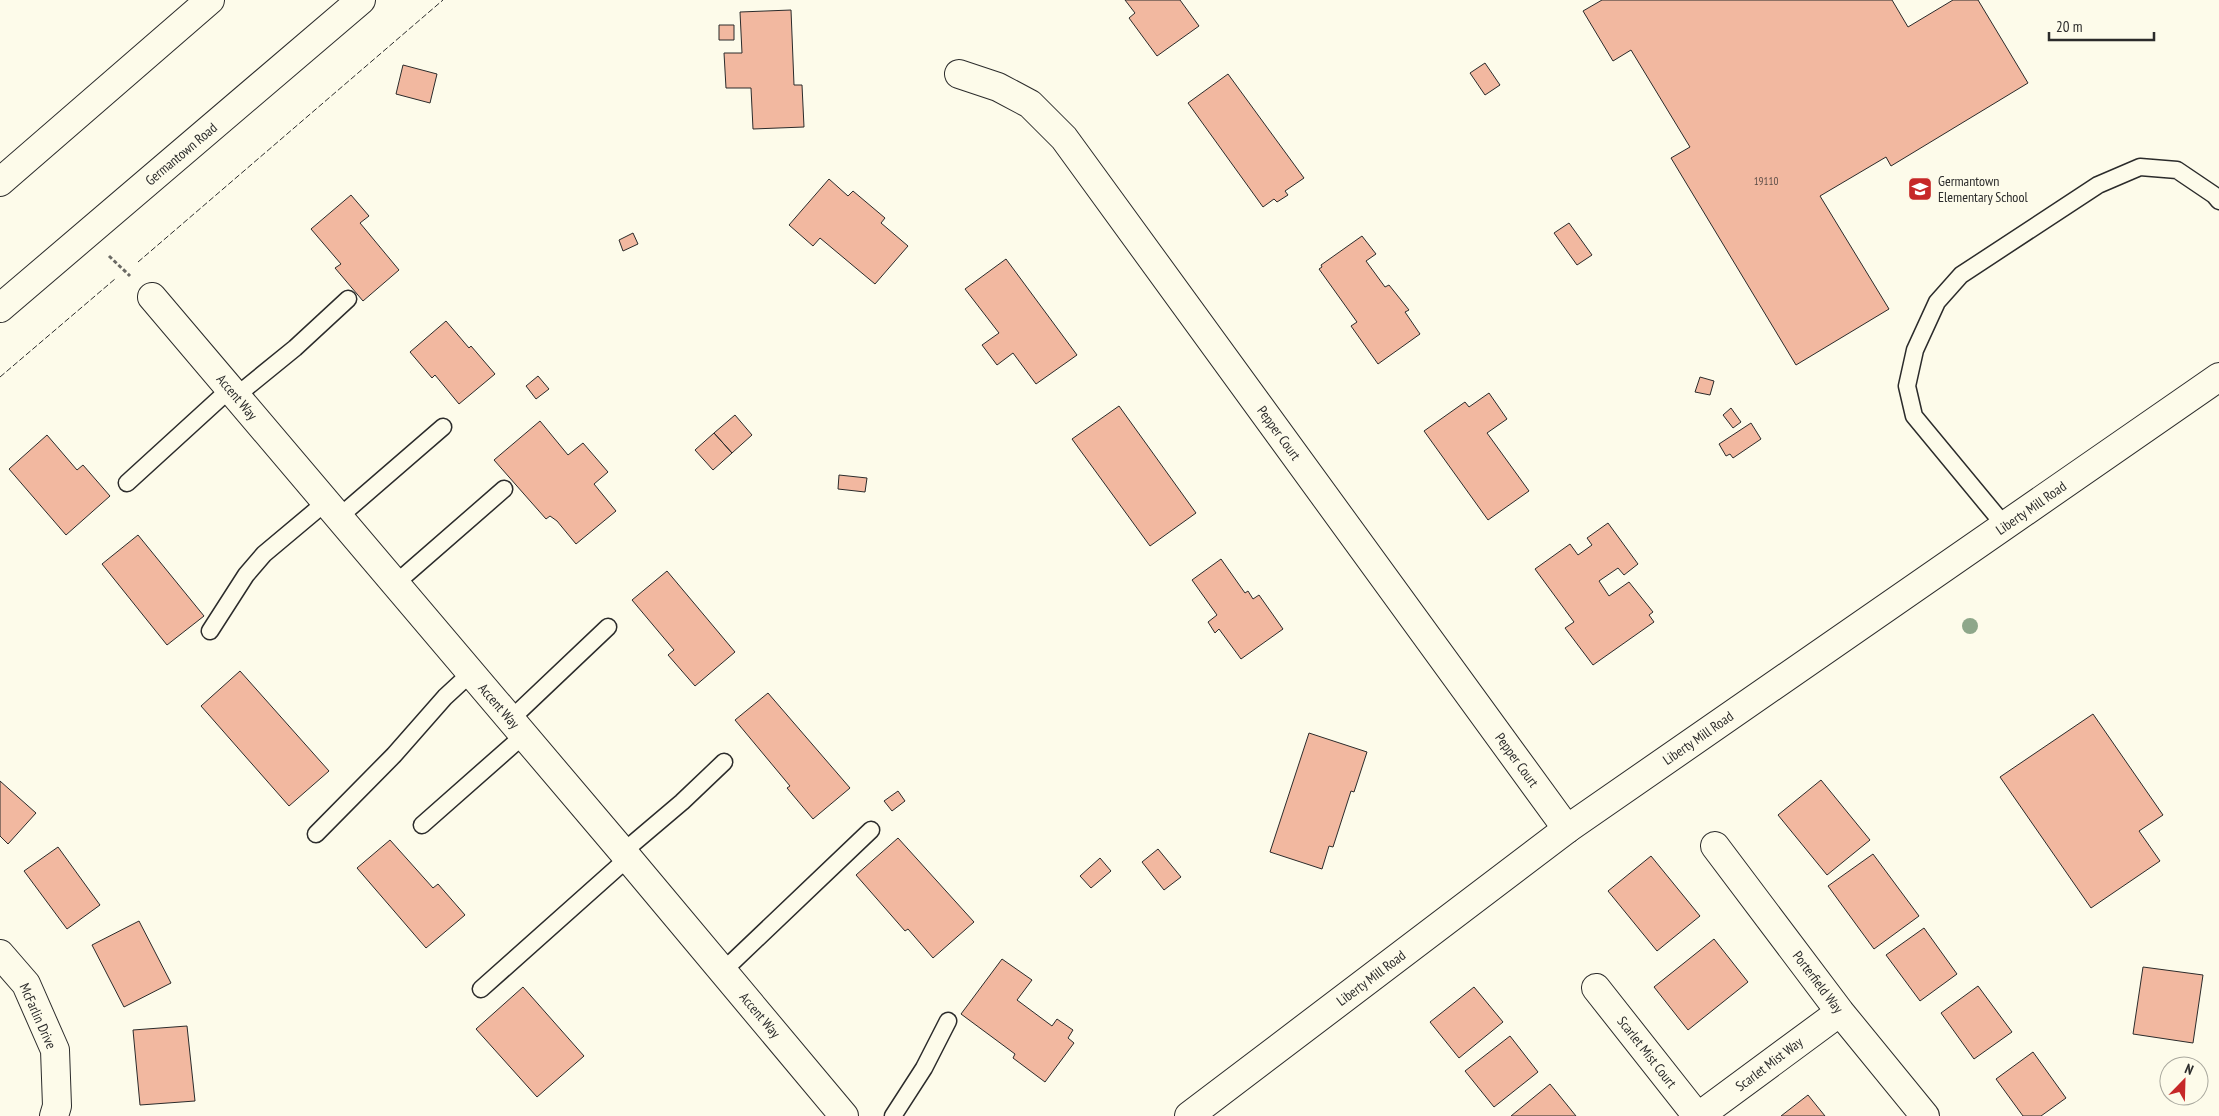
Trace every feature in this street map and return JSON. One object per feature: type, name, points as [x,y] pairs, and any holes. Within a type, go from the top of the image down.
[{"type":"street","points":[[0,182],[210,0]]},
{"type":"street","name":"Germantown Road","points":[[0,308],[361,0]]},
{"type":"street","name":"Pepper Court","points":[[959,74],[998,87],[1030,104],[1064,138],[1567,829]]},
{"type":"street","name":"Accent Way","points":[[152,297],[626,855],[844,1116]]},
{"type":"street","name":"Liberty Mill Road","points":[[1189,1116],[1567,829],[2219,377]]},
{"type":"street","name":"Porterfield Way","points":[[1715,846],[1840,1012],[1925,1116]]},
{"type":"street","name":"McFarlin Drive","points":[[0,954],[26,984],[55,1050],[57,1106],[54,1116]]},
{"type":"street","name":"Scarlet Mist Court","points":[[1596,988],[1698,1116]]},
{"type":"street","name":"Scarlet Mist Way","points":[[1698,1116],[1840,1012]]},
{"type":"lane","points":[[2005,526],[1914,416],[1907,386],[1915,350],[1937,302],[1961,275],[2098,185],[2140,168],[2177,170],[2214,195],[2219,201]]},
{"type":"lane","points":[[127,483],[233,392],[295,348],[348,299]]},
{"type":"lane","points":[[210,631],[246,575],[264,554],[332,510],[443,427]]},
{"type":"lane","points":[[395,584],[504,489]]},
{"type":"lane","points":[[422,825],[517,727],[608,627]]},
{"type":"lane","points":[[316,834],[394,755],[445,696],[471,673]]},
{"type":"lane","points":[[481,989],[724,762]]},
{"type":"lane","points":[[723,971],[870,830]]},
{"type":"lane","points":[[892,1116],[924,1068],[948,1021]]},
{"type":"path","points":[[87,234],[152,297]]},
{"type":"building","points":[[1125,0],[1180,0],[1199,26],[1157,56],[1129,18],[1135,13]]},
{"type":"building","points":[[1602,0],[1892,0],[1908,27],[1953,0],[1978,0],[2028,83],[1891,166],[1886,157],[1820,196],[1889,309],[1796,365],[1671,158],[1690,147],[1631,50],[1613,61],[1583,11]]},
{"type":"building","points":[[791,10],[794,85],[802,85],[804,127],[753,129],[751,88],[726,88],[724,53],[742,53],[740,12]]},
{"type":"building","points":[[719,25],[734,25],[734,40],[719,40]]},
{"type":"building","points":[[1485,63],[1500,85],[1485,95],[1470,73]]},
{"type":"building","points":[[403,65],[437,74],[430,103],[396,94]]},
{"type":"building","points":[[1228,74],[1304,178],[1285,191],[1288,195],[1277,202],[1274,199],[1263,207],[1188,103]]},
{"type":"building","points":[[829,179],[848,196],[853,191],[885,218],[881,223],[908,246],[875,284],[820,238],[813,246],[789,225]]},
{"type":"building","points":[[351,195],[369,216],[360,223],[399,270],[363,301],[335,268],[341,264],[311,229]]},
{"type":"building","points":[[1569,223],[1592,255],[1577,265],[1554,233]]},
{"type":"building","points":[[633,233],[638,244],[623,251],[619,240]]},
{"type":"building","points":[[1362,236],[1376,254],[1366,261],[1385,287],[1389,285],[1409,310],[1405,312],[1420,334],[1378,364],[1351,326],[1357,322],[1319,269],[1322,267],[1321,265]]},
{"type":"building","points":[[1006,259],[1077,355],[1036,384],[1013,353],[997,365],[982,345],[999,333],[965,289]]},
{"type":"building","points":[[446,321],[495,374],[459,404],[435,375],[432,378],[410,352]]},
{"type":"building","points":[[538,376],[549,389],[536,399],[526,386]]},
{"type":"building","points":[[1700,377],[1714,381],[1710,395],[1695,392]]},
{"type":"building","points":[[1489,393],[1507,419],[1487,433],[1529,491],[1488,520],[1424,431],[1465,402],[1469,407]]},
{"type":"building","points":[[1119,406],[1196,513],[1150,546],[1072,439]]},
{"type":"building","points":[[1731,408],[1741,422],[1733,428],[1723,415]]},
{"type":"building","points":[[735,415],[752,435],[732,453],[714,433]]},
{"type":"building","points":[[540,421],[568,455],[583,443],[608,472],[594,484],[616,511],[576,544],[557,521],[550,516],[546,519],[494,460]]},
{"type":"building","points":[[1751,423],[1761,439],[1733,458],[1730,454],[1726,456],[1719,444]]},
{"type":"building","points":[[714,433],[732,453],[713,470],[695,450]]},
{"type":"building","points":[[47,435],[77,470],[83,465],[110,496],[66,535],[9,469]]},
{"type":"building","points":[[839,475],[867,478],[865,492],[838,489]]},
{"type":"building","points":[[1608,523],[1638,564],[1624,575],[1618,568],[1599,581],[1609,596],[1629,582],[1653,612],[1649,615],[1654,622],[1593,665],[1565,628],[1574,622],[1535,569],[1570,544],[1578,555],[1592,545],[1587,538]]},
{"type":"building","points":[[138,535],[204,616],[167,645],[102,564]]},
{"type":"building","points":[[1221,559],[1245,593],[1248,591],[1253,599],[1259,595],[1283,629],[1241,659],[1219,629],[1215,633],[1208,622],[1217,615],[1192,580]]},
{"type":"building","points":[[667,571],[735,652],[695,686],[668,655],[674,650],[632,600]]},
{"type":"building","points":[[240,671],[329,771],[289,806],[201,706]]},
{"type":"building","points":[[768,693],[850,788],[813,819],[787,788],[790,786],[735,720]]},
{"type":"building","points":[[2093,714],[2163,815],[2139,831],[2160,861],[2091,908],[2000,777]]},
{"type":"building","points":[[1309,733],[1367,752],[1354,792],[1351,791],[1333,847],[1329,846],[1322,869],[1270,852]]},
{"type":"building","points":[[1821,780],[1870,840],[1827,875],[1778,815]]},
{"type":"building","points":[[0,781],[36,813],[8,844],[0,836]]},
{"type":"building","points":[[898,791],[905,801],[892,811],[884,801]]},
{"type":"building","points":[[898,838],[974,922],[933,958],[908,929],[905,931],[856,875]]},
{"type":"building","points":[[390,840],[433,888],[438,884],[465,915],[426,948],[357,868]]},
{"type":"building","points":[[58,847],[100,905],[67,929],[24,871]]},
{"type":"building","points":[[1158,849],[1181,877],[1164,890],[1142,862]]},
{"type":"building","points":[[1873,854],[1919,916],[1874,949],[1828,886]]},
{"type":"building","points":[[1651,856],[1700,916],[1657,951],[1608,891]]},
{"type":"building","points":[[1100,858],[1111,871],[1091,888],[1080,876]]},
{"type":"building","points":[[139,921],[171,983],[124,1007],[92,945]]},
{"type":"building","points":[[1924,928],[1957,974],[1920,1001],[1886,955]]},
{"type":"building","points":[[1714,939],[1748,982],[1688,1030],[1654,987]]},
{"type":"building","points":[[1002,959],[1032,980],[1017,1000],[1052,1026],[1057,1019],[1073,1030],[1068,1038],[1074,1043],[1045,1082],[1013,1058],[1015,1054],[961,1014]]},
{"type":"building","points":[[2143,967],[2203,975],[2193,1043],[2133,1034]]},
{"type":"building","points":[[1978,986],[2012,1032],[1974,1059],[1941,1013]]},
{"type":"building","points":[[523,987],[584,1056],[537,1097],[476,1029]]},
{"type":"building","points":[[1474,987],[1503,1022],[1459,1058],[1430,1022]]},
{"type":"building","points":[[187,1026],[195,1101],[140,1105],[133,1030]]},
{"type":"building","points":[[1510,1036],[1538,1072],[1494,1107],[1465,1071]]},
{"type":"building","points":[[2033,1052],[2066,1098],[2041,1116],[2023,1116],[1996,1079]]},
{"type":"building","points":[[1550,1084],[1576,1116],[1511,1116]]},
{"type":"building","points":[[1808,1095],[1825,1116],[1781,1116]]},
{"type":"fence","points":[[138,262],[443,0]]},
{"type":"fence","points":[[0,377],[115,279]]},
{"type":"place","name":"Germantown Elementary School","points":[[1920,189]]}]
